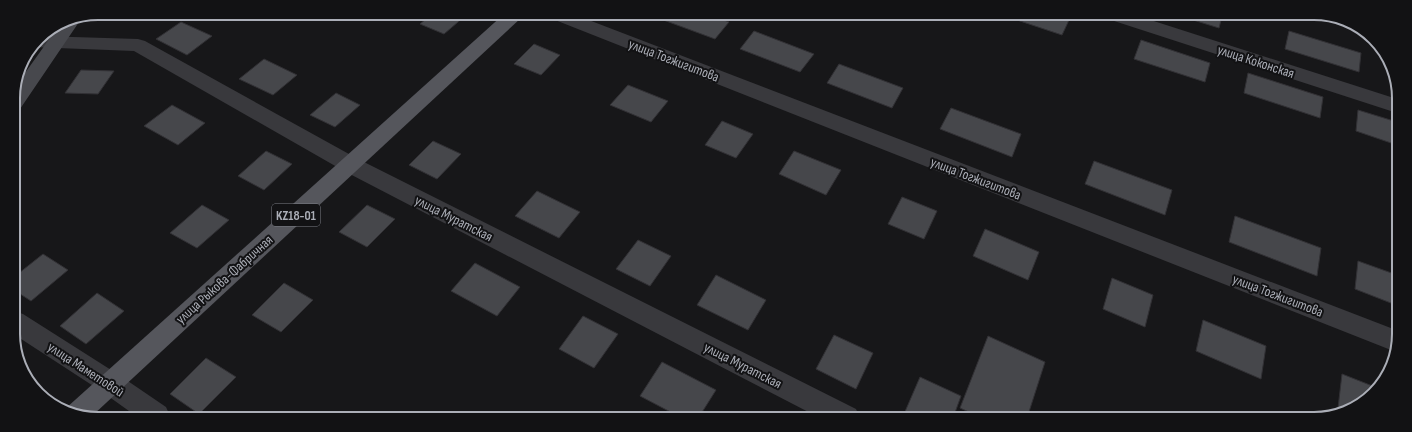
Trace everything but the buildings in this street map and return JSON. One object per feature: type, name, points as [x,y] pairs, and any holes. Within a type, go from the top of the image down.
[{"type":"main road","name":"улица Рыкова-Фабричная","points":[[80,409],[351,165],[508,20]]},
{"type":"main road","points":[[20,94],[68,26]]},
{"type":"street","name":"улица Тогжигитова","points":[[571,20],[1391,339]]},
{"type":"street","name":"улица Коконская","points":[[1130,20],[1392,104]]},
{"type":"street","name":"улица Муратская","points":[[44,42],[138,44],[351,165],[835,412]]},
{"type":"street","name":"улица Маметовой","points":[[20,326],[110,383],[151,412]]}]
